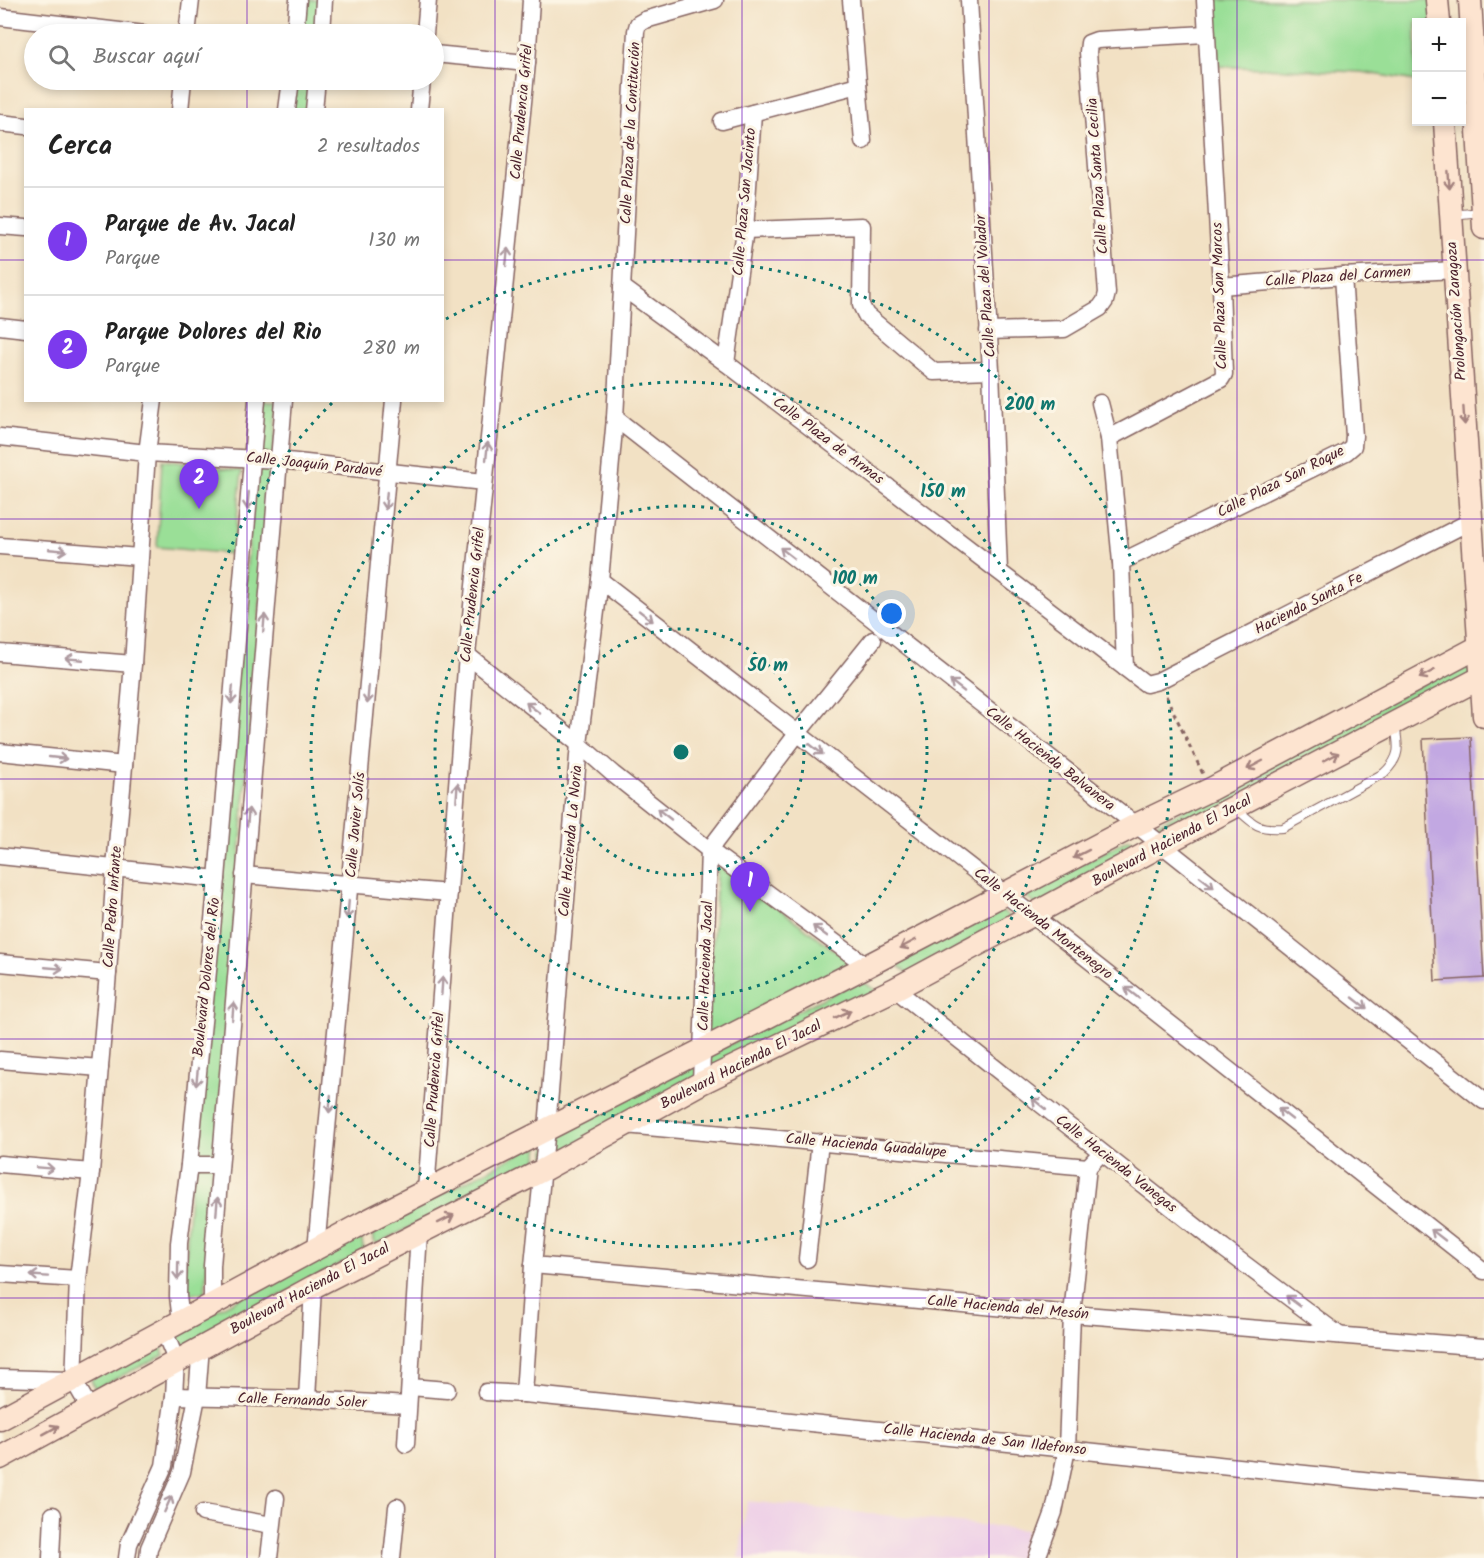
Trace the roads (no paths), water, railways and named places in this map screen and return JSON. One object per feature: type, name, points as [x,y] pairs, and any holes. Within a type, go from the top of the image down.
[{"type":"main road","points":[[1437,0],[1439,18]]},
{"type":"main road","points":[[1470,0],[1481,116],[1484,218]]},
{"type":"main road","name":"Prolongación Zaragoza","points":[[1445,126],[1471,521],[1482,646],[1484,716]]},
{"type":"main road","name":"Boulevard Hacienda El Jacal","points":[[0,1419],[365,1222],[867,966],[1136,825],[1211,789],[1482,646]]},
{"type":"main road","name":"Boulevard Hacienda El Jacal","points":[[0,1458],[201,1346],[313,1287],[543,1170],[701,1083],[895,989],[1161,845],[1483,677]]},
{"type":"main road","points":[[365,1222],[378,1253]]},
{"type":"street","points":[[188,24],[191,0]]},
{"type":"street","points":[[296,24],[298,0]]},
{"type":"street","points":[[323,24],[324,0]]},
{"type":"street","points":[[426,24],[428,0]]},
{"type":"street","name":"Calle Prudencia Grifel","points":[[426,1191],[466,655],[527,63],[531,0]]},
{"type":"street","name":"Calle Plaza de la Contitución","points":[[622,287],[638,24],[715,0]]},
{"type":"street","points":[[851,0],[863,141]]},
{"type":"street","name":"Calle Plaza del Volador","points":[[969,0],[991,369],[999,572]]},
{"type":"street","name":"Calle Plaza San Marcos","points":[[1109,438],[1221,379],[1224,374],[1204,0]]},
{"type":"street","points":[[0,17],[60,24]]},
{"type":"street","name":"Calle Plaza Santa Cecilia","points":[[988,331],[1064,329],[1100,308],[1105,301],[1107,293],[1089,43],[1097,40],[1206,34]]},
{"type":"street","points":[[444,55],[527,63]]},
{"type":"street","name":"Calle Plaza San Jacinto","points":[[726,363],[745,230],[753,113],[858,85]]},
{"type":"street","points":[[180,108],[182,90]]},
{"type":"street","points":[[288,108],[290,90]]},
{"type":"street","points":[[314,108],[316,90]]},
{"type":"street","points":[[419,108],[421,90]]},
{"type":"street","points":[[722,121],[753,113]]},
{"type":"street","points":[[0,123],[24,126]]},
{"type":"street","points":[[0,226],[24,228]]},
{"type":"street","points":[[745,230],[862,226],[861,304],[866,315],[934,372],[991,369]]},
{"type":"street","name":"Calle Plaza del Carmen","points":[[1221,286],[1455,270]]},
{"type":"street","name":"Calle Plaza San Roque","points":[[1121,562],[1346,452],[1353,446],[1344,276]]},
{"type":"street","name":"Calle Plaza de Armas","points":[[622,287],[726,363],[1125,668],[1152,682]]},
{"type":"street","name":"Calle Hacienda La Noria","points":[[524,1394],[533,1265],[547,1128],[579,744],[600,580],[615,418],[622,287]]},
{"type":"street","points":[[0,326],[24,328]]},
{"type":"street","name":"Calle Pedro Infante","points":[[74,1381],[78,1279],[91,1172],[100,1068],[133,664],[147,453],[154,402]]},
{"type":"street","name":"Boulevard Dolores del Río","points":[[176,1360],[172,1326],[178,1296],[179,1242],[189,1165],[217,879],[257,402]]},
{"type":"street","name":"Boulevard Dolores del Río","points":[[212,1306],[212,1266],[220,1165],[284,402]]},
{"type":"street","name":"Calle Javier Solís","points":[[316,1249],[394,402]]},
{"type":"street","points":[[1100,403],[1109,438],[1121,562],[1125,668]]},
{"type":"street","name":"Calle Hacienda Balvanera","points":[[615,418],[1136,825],[1484,1101]]},
{"type":"street","name":"Calle Joaquín Pardavé","points":[[0,437],[147,453],[278,460],[484,483]]},
{"type":"street","name":"Hacienda Santa Fe","points":[[1152,682],[1471,521]]},
{"type":"street","points":[[0,546],[139,557]]},
{"type":"street","points":[[243,563],[269,566]]},
{"type":"street","name":"Calle Hacienda Montenegro","points":[[600,580],[1032,915],[1484,1271]]},
{"type":"street","points":[[710,850],[797,734],[873,640]]},
{"type":"street","points":[[0,653],[133,664]]},
{"type":"street","points":[[466,655],[710,850],[867,966]]},
{"type":"street","points":[[0,752],[124,765]]},
{"type":"street","points":[[224,790],[250,793]]},
{"type":"street","name":"Calle Hacienda Jacal","points":[[701,1083],[710,850]]},
{"type":"street","points":[[0,856],[217,879]]},
{"type":"street","points":[[244,875],[449,893]]},
{"type":"street","points":[[0,963],[108,973]]},
{"type":"street","name":"Calle Hacienda Vanegas","points":[[895,989],[1101,1153],[1340,1336]]},
{"type":"street","points":[[0,1060],[100,1068]]},
{"type":"street","name":"Calle Hacienda Guadalupe","points":[[624,1125],[1088,1167]]},
{"type":"street","points":[[807,1259],[820,1142]]},
{"type":"street","points":[[1037,1558],[1054,1512],[1067,1449],[1072,1314],[1088,1167],[1101,1153]]},
{"type":"street","points":[[0,1164],[91,1172]]},
{"type":"street","points":[[189,1165],[220,1165]]},
{"type":"street","points":[[406,1444],[419,1233]]},
{"type":"street","name":"Calle Hacienda del Mesón","points":[[533,1265],[1072,1314],[1484,1347]]},
{"type":"street","points":[[0,1274],[78,1279]]},
{"type":"street","points":[[307,1399],[313,1287]]},
{"type":"street","points":[[148,1558],[149,1548],[182,1472],[197,1397],[201,1346]]},
{"type":"street","points":[[128,1558],[129,1544],[164,1466],[174,1396],[176,1360]]},
{"type":"street","points":[[0,1378],[74,1381],[90,1409]]},
{"type":"street","points":[[410,1388],[447,1390]]},
{"type":"street","name":"Calle Hacienda de San Ildefonso","points":[[486,1392],[524,1394],[1382,1482],[1484,1490]]},
{"type":"street","name":"Calle Fernando Soler","points":[[174,1396],[307,1399],[408,1406]]},
{"type":"street","points":[[269,1558],[276,1498]]},
{"type":"street","points":[[392,1558],[397,1507]]},
{"type":"street","points":[[203,1513],[272,1525]]},
{"type":"street","points":[[51,1558],[53,1515]]},
{"type":"lane","points":[[1451,215],[1484,218]]},
{"type":"lane","points":[[1234,807],[1254,826],[1267,829],[1283,828],[1384,773],[1394,764],[1398,753],[1394,723]]},
{"type":"place","name":"Parque Dolores del Rio","points":[[199,509]]},
{"type":"place","name":"Parque de Av. Jacal","points":[[750,912]]}]
